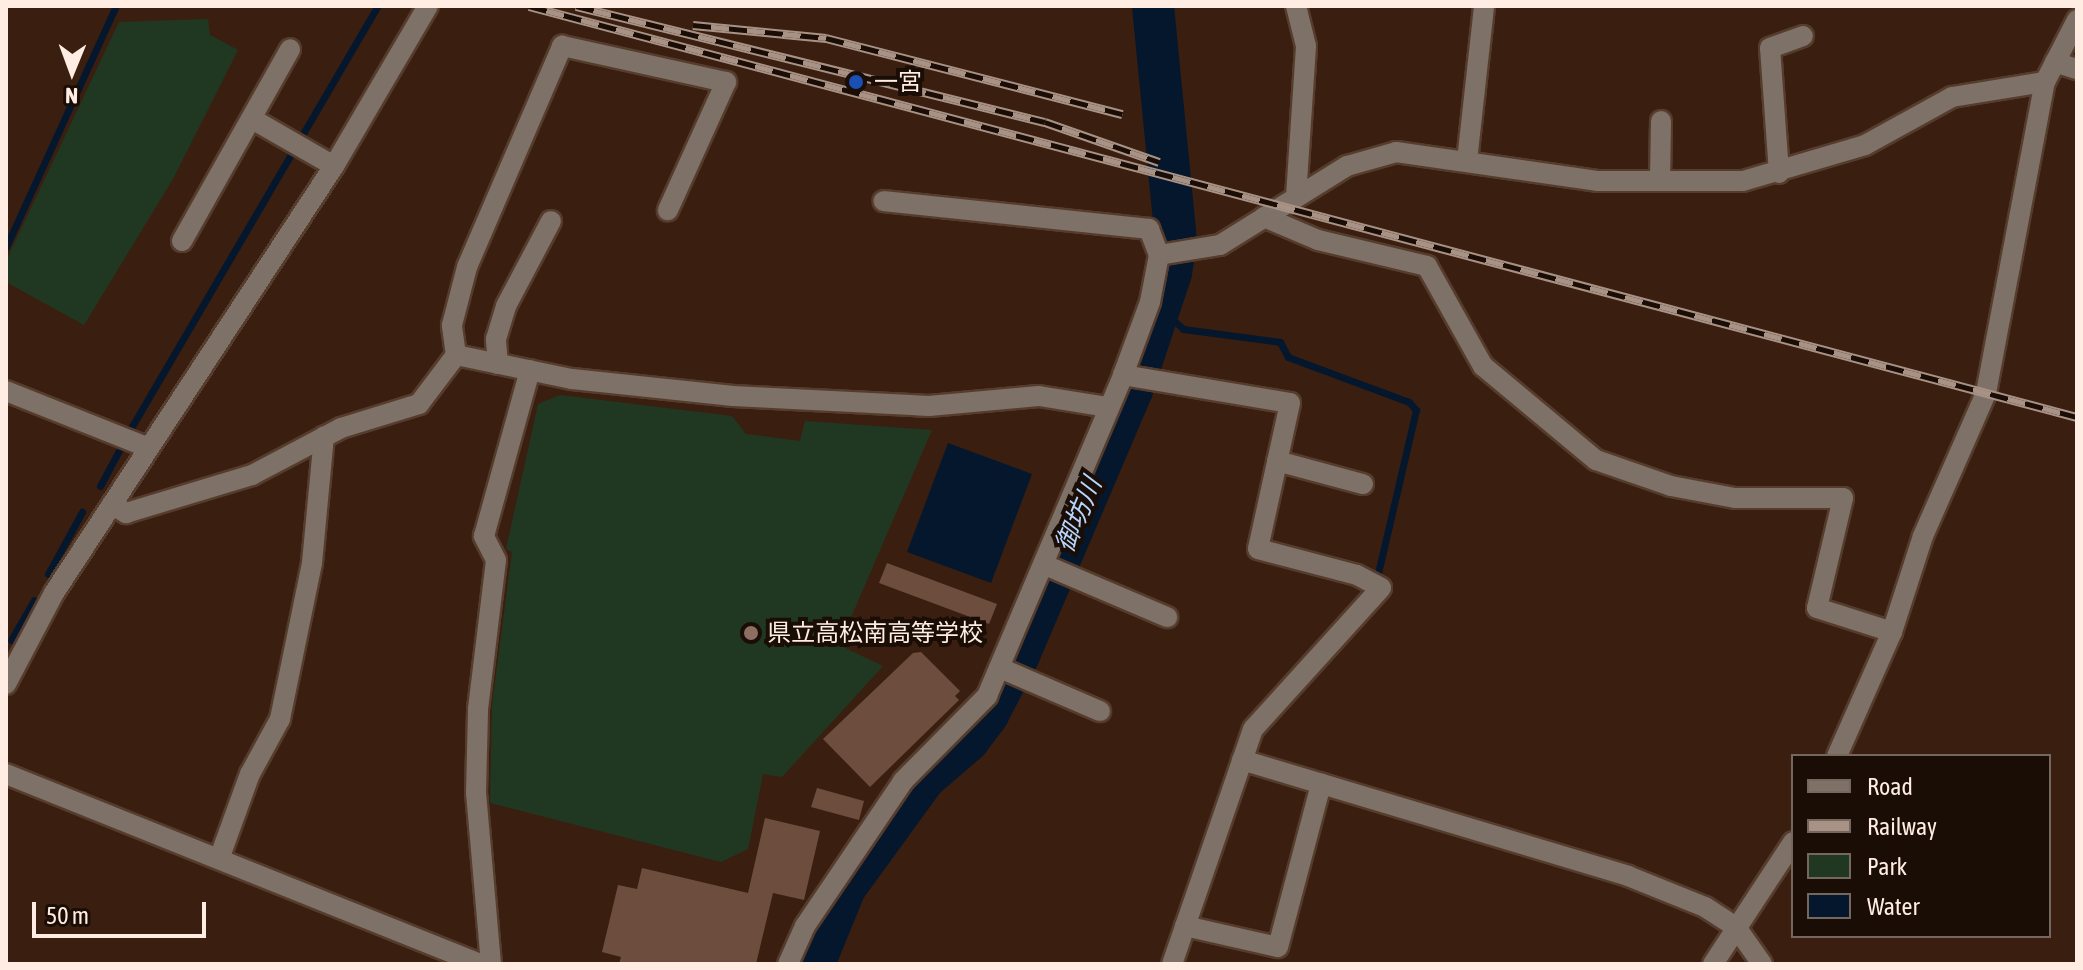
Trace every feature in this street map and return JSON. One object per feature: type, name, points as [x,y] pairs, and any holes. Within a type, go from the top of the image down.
[{"type":"street","points":[[6,684],[54,593],[334,166],[428,6]]},
{"type":"street","points":[[1296,6],[1306,46],[1296,197]]},
{"type":"street","points":[[1467,161],[1484,6]]},
{"type":"street","points":[[1838,754],[1892,632],[1923,536],[1986,393],[2045,82],[2077,20]]},
{"type":"street","points":[[1779,173],[1770,48],[1803,36]]},
{"type":"street","points":[[112,504],[126,513],[252,475],[324,437],[419,404],[456,355],[452,325],[467,267],[562,46],[726,82],[668,210]]},
{"type":"street","points":[[182,241],[254,120],[290,49]]},
{"type":"street","points":[[2055,62],[2077,69]]},
{"type":"street","points":[[1167,254],[1220,245],[1347,166],[1396,152],[1597,181],[1743,181],[1779,173],[1865,145],[1952,97],[2045,82]]},
{"type":"street","points":[[254,120],[334,166]]},
{"type":"street","points":[[1660,180],[1661,121]]},
{"type":"street","points":[[883,201],[1149,229],[1167,254]]},
{"type":"street","points":[[1264,217],[1318,240],[1427,266],[1483,366],[1596,460],[1671,486],[1735,498],[1843,498],[1817,608],[1892,632]]},
{"type":"street","points":[[498,364],[496,339],[506,306],[551,221]]},
{"type":"street","points":[[788,964],[805,926],[903,781],[987,696],[1052,568],[1108,407],[1123,375],[1167,254]]},
{"type":"street","points":[[456,355],[530,370],[733,396],[929,406],[1039,396],[1108,407]]},
{"type":"street","points":[[491,964],[476,793],[478,709],[496,560],[484,536],[530,370]]},
{"type":"street","points":[[1123,375],[1290,403],[1258,549],[1357,575],[1381,588],[1253,729],[1172,964]]},
{"type":"street","points":[[9,399],[149,448]]},
{"type":"street","points":[[219,859],[250,774],[280,719],[312,563],[324,437]]},
{"type":"street","points":[[1277,461],[1363,484]]},
{"type":"street","points":[[1052,568],[1167,617]]},
{"type":"street","points":[[1001,668],[1100,711]]},
{"type":"street","points":[[1242,760],[1628,876],[1705,907],[1736,927],[1762,964]]},
{"type":"street","points":[[6,774],[480,964]]},
{"type":"street","points":[[1185,926],[1278,947],[1321,784]]},
{"type":"street","points":[[1713,964],[1791,845]]},
{"type":"green space","points":[[208,19],[210,35],[238,50],[173,179],[84,325],[6,282],[6,261],[119,22]]},
{"type":"green space","points":[[560,395],[732,416],[746,434],[800,441],[805,421],[932,430],[839,645],[883,666],[782,777],[763,774],[748,849],[721,862],[490,803],[492,704],[512,552],[506,549],[538,404]]},
{"type":"water","points":[[948,443],[1032,474],[991,583],[907,552]]},
{"type":"building","points":[[887,563],[997,604],[989,624],[879,583]]},
{"type":"building","points":[[921,652],[960,691],[955,696],[959,700],[870,787],[823,739],[913,653]]},
{"type":"building","points":[[817,788],[864,801],[859,820],[811,807]]},
{"type":"building","points":[[765,818],[820,831],[804,900],[773,893],[756,964],[619,964],[621,957],[602,952],[618,885],[637,889],[642,868],[748,893]]},
{"type":"waterway","points":[[6,247],[116,6]]},
{"type":"waterway","points":[[131,428],[378,6]]},
{"type":"waterway","name":"御坊川","points":[[814,964],[845,888],[925,778],[968,741],[988,714],[1019,655],[1132,390],[1171,273],[1176,241],[1153,6]]},
{"type":"waterway","points":[[1160,308],[1183,329],[1280,342],[1288,357],[1409,402],[1416,410],[1377,578]]},
{"type":"waterway","points":[[100,486],[122,445]]},
{"type":"waterway","points":[[48,574],[82,512]]},
{"type":"waterway","points":[[11,640],[34,600]]},
{"type":"railway","points":[[529,6],[2077,417]]},
{"type":"railway","points":[[576,6],[1045,122],[1159,162]]},
{"type":"railway","points":[[693,25],[826,38],[1122,114]]},
{"type":"place","name":"一宮","points":[[856,82]]},
{"type":"place","name":"県立高松南高等学校","points":[[751,633]]}]
